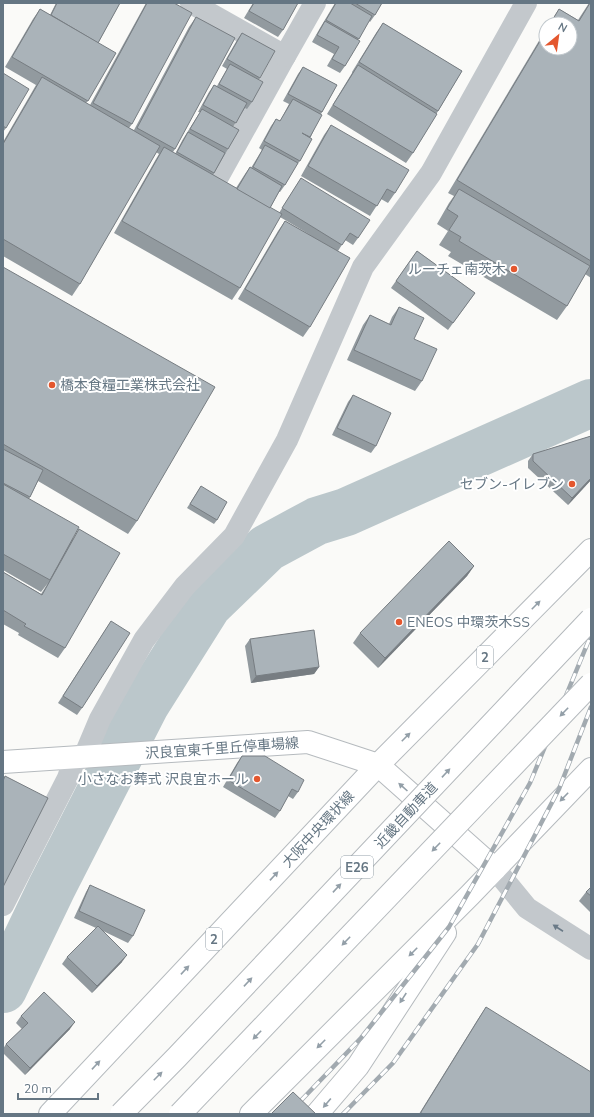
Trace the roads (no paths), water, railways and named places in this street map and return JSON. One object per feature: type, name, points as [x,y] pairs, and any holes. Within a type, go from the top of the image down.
[{"type":"main road","name":"大阪中央環状線","points":[[50,1114],[378,765],[591,550]]},
{"type":"main road","name":"近畿自動車道","points":[[121,1114],[177,1057],[591,620]]},
{"type":"main road","points":[[180,1114],[591,684]]},
{"type":"main road","name":"沢良宜東千里丘停車場線","points":[[3,762],[308,742],[378,765],[495,869]]},
{"type":"main road","points":[[251,1114],[470,895],[591,769]]},
{"type":"main road","points":[[317,1114],[358,1066],[470,895]]},
{"type":"street","points":[[191,3],[285,56]]},
{"type":"street","points":[[213,186],[315,3]]},
{"type":"street","points":[[3,905],[68,778],[85,757],[100,719],[144,640],[185,586],[234,536],[287,440],[363,267],[431,173],[526,3]]},
{"type":"street","points":[[495,869],[527,908],[591,949]]},
{"type":"waterway","points":[[3,989],[52,887],[145,705],[208,605],[267,548],[317,521],[346,512],[591,403]]},
{"type":"railway","points":[[288,1114],[361,1038],[449,927],[530,783],[591,635]]},
{"type":"railway","points":[[343,1114],[393,1063],[478,944],[559,789],[591,707]]},
{"type":"place","name":"ルーチェ南茨木","points":[[514,269]]},
{"type":"place","name":"橋本食糧工業株式会社","points":[[52,385]]},
{"type":"place","name":"セブン-イレブン","points":[[572,484]]},
{"type":"place","name":"ENEOS 中環茨木SS","points":[[399,622]]},
{"type":"place","name":"小さなお葬式 沢良宜ホール","points":[[257,779]]}]
